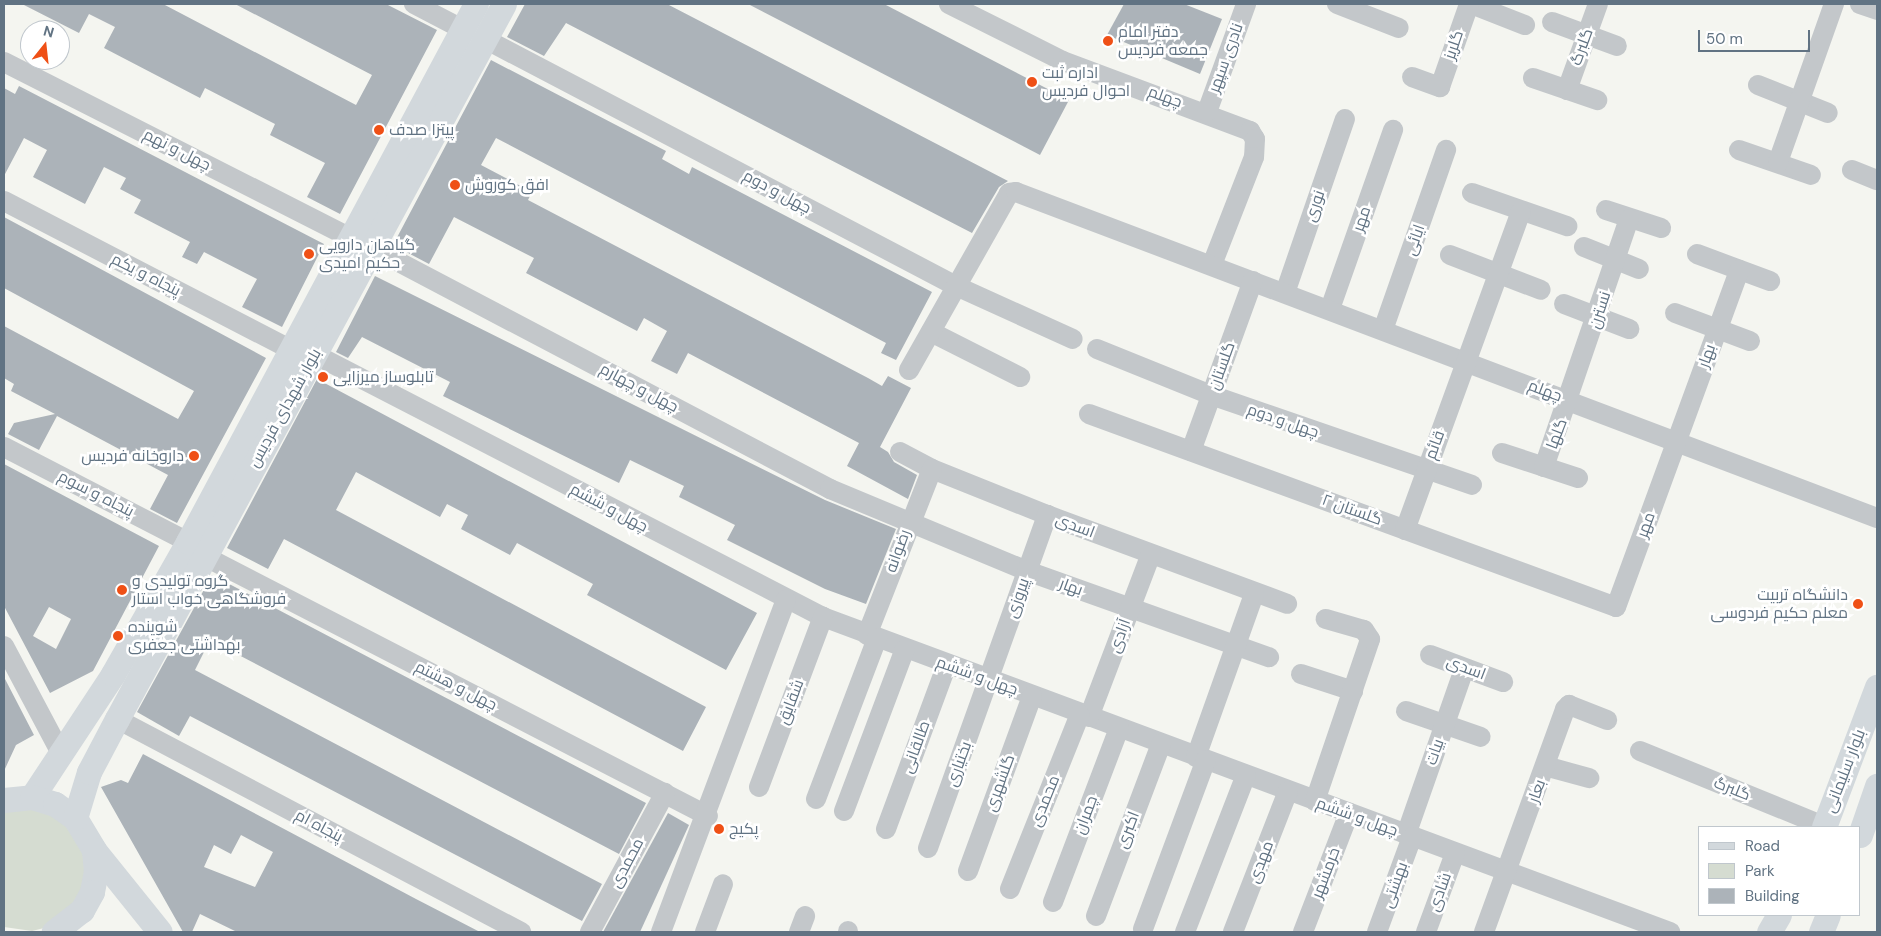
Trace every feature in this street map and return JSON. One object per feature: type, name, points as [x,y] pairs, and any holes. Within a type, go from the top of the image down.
[{"type":"main road","name":"بلوار شهدای فردیس","points":[[75,818],[89,772],[117,719],[289,349],[476,4]]},
{"type":"main road","name":"بلوار شهدای فردیس","points":[[32,797],[196,549],[314,354],[504,4]]},
{"type":"main road","name":"بلوار سلیمانی","points":[[1824,826],[1877,687]]},
{"type":"main road","points":[[1868,823],[1877,786]]},
{"type":"main road","points":[[4,800],[32,797],[55,804],[75,818],[94,850],[160,932]]},
{"type":"main road","points":[[54,932],[82,910],[92,892],[96,871],[94,850]]},
{"type":"main road","points":[[1769,932],[1778,916]]},
{"type":"main road","points":[[1782,932],[1788,916]]},
{"type":"main road","points":[[1821,932],[1828,916]]},
{"type":"main road","points":[[1830,932],[1834,916]]},
{"type":"street","points":[[414,4],[462,29]]},
{"type":"street","name":"چهلم","points":[[949,4],[1063,61],[1207,112],[1250,131],[1255,139],[1254,157],[1212,265]]},
{"type":"street","name":"نادری سپهر","points":[[1207,112],[1246,4]]},
{"type":"street","points":[[1470,4],[1525,25]]},
{"type":"street","name":"گلریز","points":[[1412,77],[1440,87],[1470,4]]},
{"type":"street","name":"گلبرگ","points":[[1566,90],[1598,4]]},
{"type":"street","points":[[1778,162],[1801,102],[1834,4]]},
{"type":"street","points":[[1860,4],[1877,10]]},
{"type":"street","points":[[1349,6],[1398,28]]},
{"type":"street","points":[[1552,22],[1617,46]]},
{"type":"street","name":"چهل و دوم","points":[[485,39],[956,286],[1073,338]]},
{"type":"street","name":"چهل و نهم","points":[[4,62],[349,237]]},
{"type":"street","points":[[1533,78],[1597,100]]},
{"type":"street","points":[[1758,84],[1828,113]]},
{"type":"street","name":"نوری","points":[[1285,293],[1345,119]]},
{"type":"street","name":"مهر","points":[[1330,309],[1393,130]]},
{"type":"street","name":"ایائی","points":[[1383,330],[1446,150]]},
{"type":"street","points":[[1739,150],[1811,175]]},
{"type":"street","points":[[1852,170],[1877,180]]},
{"type":"street","name":"چهلم","points":[[956,286],[1010,192],[1016,192],[1330,309],[1570,400],[1676,443],[1877,518]]},
{"type":"street","points":[[1472,193],[1521,212],[1567,226]]},
{"type":"street","name":"پنجاه و یکم","points":[[4,201],[289,349]]},
{"type":"street","points":[[1606,210],[1661,228]]},
{"type":"street","name":"قائم","points":[[1405,530],[1521,212]]},
{"type":"street","name":"نسترن","points":[[1570,400],[1629,219]]},
{"type":"street","points":[[1584,247],[1640,269]]},
{"type":"street","name":"چهل و چهارم","points":[[372,248],[830,489],[909,522]]},
{"type":"street","points":[[1697,254],[1770,281]]},
{"type":"street","points":[[1450,255],[1541,290]]},
{"type":"street","name":"بهار","points":[[1676,443],[1738,270]]},
{"type":"street","name":"گلستان","points":[[1190,451],[1253,281]]},
{"type":"street","points":[[909,370],[956,286]]},
{"type":"street","points":[[1564,304],[1629,329]]},
{"type":"street","points":[[1675,313],[1750,341]]},
{"type":"street","points":[[931,332],[1020,377]]},
{"type":"street","name":"چهل و دوم","points":[[1097,349],[1211,395],[1425,471],[1472,485]]},
{"type":"street","name":"چهل و ششم","points":[[314,354],[786,600],[823,617],[872,637],[1670,932]]},
{"type":"street","name":"گلها","points":[[1544,467],[1570,400]]},
{"type":"street","name":"گلستان ۲","points":[[1089,414],[1616,607]]},
{"type":"street","name":"مهر","points":[[1616,607],[1676,443]]},
{"type":"street","name":"پنجاه و سوم","points":[[4,447],[196,549]]},
{"type":"street","name":"اسدی","points":[[900,452],[932,469],[1047,515],[1254,594],[1286,604]]},
{"type":"street","points":[[1502,453],[1578,478]]},
{"type":"street","name":"رضوانه","points":[[816,800],[909,522],[932,469]]},
{"type":"street","name":"پیروزی","points":[[990,680],[1047,515]]},
{"type":"street","name":"بهار","points":[[909,522],[1027,571],[1269,657]]},
{"type":"street","name":"چهل و هشتم","points":[[196,549],[708,816]]},
{"type":"street","name":"آزادی","points":[[1085,716],[1151,554]]},
{"type":"street","points":[[1143,928],[1201,759],[1236,645],[1254,594]]},
{"type":"street","points":[[661,932],[708,816],[786,600]]},
{"type":"street","name":"شقایق","points":[[759,787],[823,617]]},
{"type":"street","points":[[1315,801],[1370,639],[1368,634],[1326,619]]},
{"type":"street","points":[[4,646],[61,752]]},
{"type":"street","points":[[844,811],[905,649]]},
{"type":"street","name":"اسدی","points":[[1430,654],[1464,669],[1502,682]]},
{"type":"street","name":"طالقانی","points":[[886,829],[947,664]]},
{"type":"street","name":"بیات","points":[[1409,836],[1464,669]]},
{"type":"street","points":[[1301,674],[1353,691]]},
{"type":"street","name":"بختیاری","points":[[928,848],[990,680]]},
{"type":"street","name":"گلشهری","points":[[968,871],[1032,696]]},
{"type":"street","name":"بعار","points":[[1484,932],[1508,872],[1565,709],[1569,705],[1607,720]]},
{"type":"street","points":[[1406,711],[1481,737]]},
{"type":"street","name":"محمدی","points":[[1010,889],[1085,716]]},
{"type":"street","name":"پنجاه ام","points":[[117,719],[521,932]]},
{"type":"street","name":"چمران","points":[[1053,902],[1118,728]]},
{"type":"street","name":"اکبری","points":[[1096,916],[1161,744]]},
{"type":"street","name":"گلبرگ","points":[[1640,751],[1822,826]]},
{"type":"street","points":[[1545,766],[1589,778]]},
{"type":"street","points":[[1185,932],[1246,775]]},
{"type":"street","name":"مهدی","points":[[1233,932],[1288,791]]},
{"type":"street","name":"محمدی","points":[[590,932],[665,793]]},
{"type":"street","name":"خرمشهر","points":[[1304,932],[1349,813]]},
{"type":"street","name":"بهشتی","points":[[1378,932],[1409,836]]},
{"type":"street","name":"شادی","points":[[1426,932],[1455,853]]},
{"type":"street","points":[[705,932],[723,884]]},
{"type":"green space","points":[[4,808],[52,809],[90,857],[83,898],[52,926],[32,931],[4,927]]},
{"type":"building","points":[[22,4],[163,4],[356,105],[372,75],[235,4],[386,4],[437,30],[340,214],[307,197],[325,163],[270,135],[275,124],[205,88],[200,98],[104,48],[115,27],[89,14],[79,33],[70,28],[70,20],[53,20]]},
{"type":"building","points":[[525,4],[667,4],[1008,181],[999,187],[972,233],[566,23],[544,56],[507,37]]},
{"type":"building","points":[[748,4],[884,4],[1069,100],[1040,155]]},
{"type":"building","points":[[1124,4],[1184,4],[1222,19],[1200,74],[1107,35]]},
{"type":"building","points":[[491,60],[666,151],[662,159],[689,174],[692,167],[932,292],[896,360],[881,353],[886,343],[496,138],[481,165],[532,192],[528,200],[882,386],[888,376],[911,388],[880,447],[888,452],[894,462],[917,475],[908,499],[847,466],[859,443],[688,353],[677,374],[651,361],[667,331],[644,318],[637,331],[526,273],[534,258],[454,217],[429,264],[393,245]]},
{"type":"building","points":[[19,86],[324,244],[282,327],[242,307],[257,279],[204,252],[197,264],[182,257],[190,242],[134,213],[141,200],[120,189],[126,178],[104,167],[85,204],[33,177],[47,150],[24,138],[4,176],[4,88],[15,94]]},
{"type":"building","points":[[4,217],[266,358],[177,523],[150,509],[168,475],[57,416],[39,450],[8,434],[14,423],[55,414],[11,391],[14,384],[4,378],[4,326],[178,419],[194,391],[4,288]]},
{"type":"building","points":[[375,276],[825,500],[896,529],[866,604],[825,589],[727,540],[735,525],[679,497],[684,486],[630,460],[619,483],[443,396],[450,382],[362,337],[348,358],[336,352]]},
{"type":"building","points":[[317,379],[757,613],[726,670],[587,595],[593,584],[517,543],[510,555],[461,529],[468,515],[447,504],[440,517],[356,472],[336,510],[706,707],[683,751],[284,539],[268,569],[227,548]]},
{"type":"building","points":[[4,464],[159,546],[93,671],[50,693],[4,606]],"holes":[[[49,607],[71,619],[56,649],[33,636]]]},
{"type":"building","points":[[212,575],[646,803],[619,854],[210,640],[195,670],[602,884],[582,921],[190,716],[179,736],[137,712]]},
{"type":"building","points":[[4,677],[34,735],[16,745],[4,771]]},
{"type":"building","points":[[143,754],[480,932],[237,932],[200,914],[192,932],[183,932],[101,787],[121,780],[128,783]],"holes":[[[241,835],[273,852],[255,887],[204,867],[214,845],[231,854]]]},
{"type":"building","points":[[668,813],[689,825],[640,932],[603,932]]},
{"type":"place","name":"دفتر امام جمعه فردیس","points":[[1108,41]]},
{"type":"place","name":"اداره ثبت احوال فردیس","points":[[1032,82]]},
{"type":"place","name":"پیتزا صدف","points":[[379,130]]},
{"type":"place","name":"افق کوروش","points":[[455,185]]},
{"type":"place","name":"گیاهان دارویی حکیم امیدی","points":[[309,254]]},
{"type":"place","name":"تابلوساز میرزایی","points":[[323,377]]},
{"type":"place","name":"داروخانه فردیس","points":[[194,456]]},
{"type":"place","name":"گروه تولیدی و فروشگاهی خواب استار","points":[[122,590]]},
{"type":"place","name":"دانشگاه تربیت معلم حکیم فردوسی","points":[[1858,604]]},
{"type":"place","name":"شوینده بهداشتی جعفری","points":[[118,636]]},
{"type":"place","name":"پکیج","points":[[719,829]]}]
